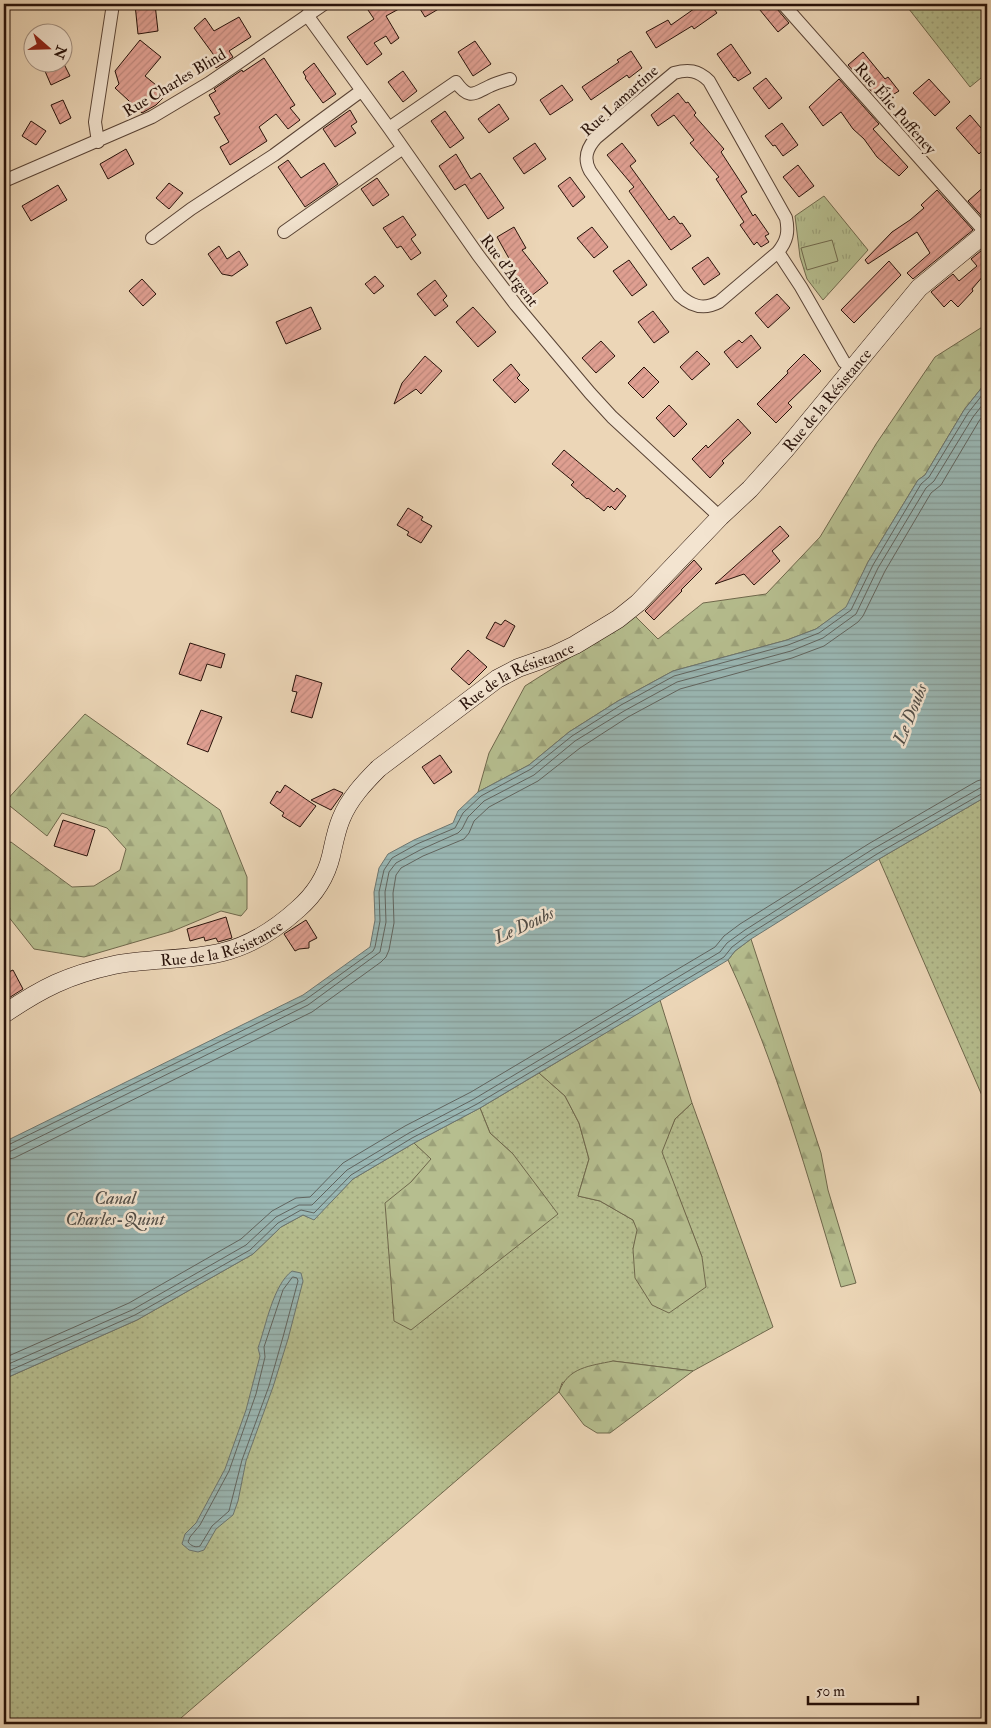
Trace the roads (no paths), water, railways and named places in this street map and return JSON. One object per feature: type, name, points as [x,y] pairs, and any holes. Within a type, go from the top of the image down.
[{"type":"street","points":[[98,142],[95,122],[113,4]]},
{"type":"street","name":"Rue Charles Blind","points":[[4,181],[98,142],[152,117],[209,82],[324,4]]},
{"type":"street","name":"Rue Élie Puffeney","points":[[783,4],[986,232]]},
{"type":"street","name":"Rue d'Argent","points":[[307,15],[478,255],[516,305],[612,417],[720,517]]},
{"type":"street","name":"Rue Lamartine","points":[[684,70],[694,71],[703,75],[709,81],[786,218],[788,236],[778,252],[719,302],[710,306],[699,307],[687,303],[679,295],[586,165],[586,158],[591,144],[674,73],[684,70]]},
{"type":"street","points":[[389,128],[456,82],[462,91],[469,94],[480,92],[490,86],[510,79]]},
{"type":"street","points":[[152,238],[361,91]]},
{"type":"street","points":[[284,232],[403,148]]},
{"type":"street","name":"Rue de la Résistance","points":[[4,1014],[40,991],[72,976],[115,965],[221,953],[260,937],[280,924],[298,909],[321,882],[327,869],[342,817],[351,800],[363,784],[379,768],[497,679],[518,668],[552,656],[575,645],[618,619],[638,603],[720,517],[750,489],[785,450],[919,288],[986,232]]},
{"type":"street","points":[[778,252],[801,287],[844,362],[852,368]]},
{"type":"water","name":"Canal Charles-Quint","points":[[987,381],[987,796],[879,859],[751,939],[735,951],[728,960],[480,1108],[414,1143],[353,1179],[314,1220],[303,1215],[281,1227],[253,1254],[137,1320],[4,1379],[4,1142],[303,995],[370,947],[375,920],[374,892],[379,868],[388,854],[453,823],[458,811],[478,792],[529,765],[569,732],[618,701],[673,671],[787,640],[816,629],[846,607],[868,562],[918,480],[925,475],[964,410]]},
{"type":"water","points":[[292,1271],[301,1273],[303,1281],[273,1387],[246,1461],[238,1501],[233,1515],[216,1529],[204,1550],[198,1552],[189,1550],[182,1544],[185,1534],[196,1523],[225,1469],[246,1410],[260,1356],[258,1348],[271,1306],[285,1277]]},
{"type":"water label","name":"Le Doubs","points":[[910,714]]},
{"type":"water label","name":"Le Doubs","points":[[524,925]]}]
